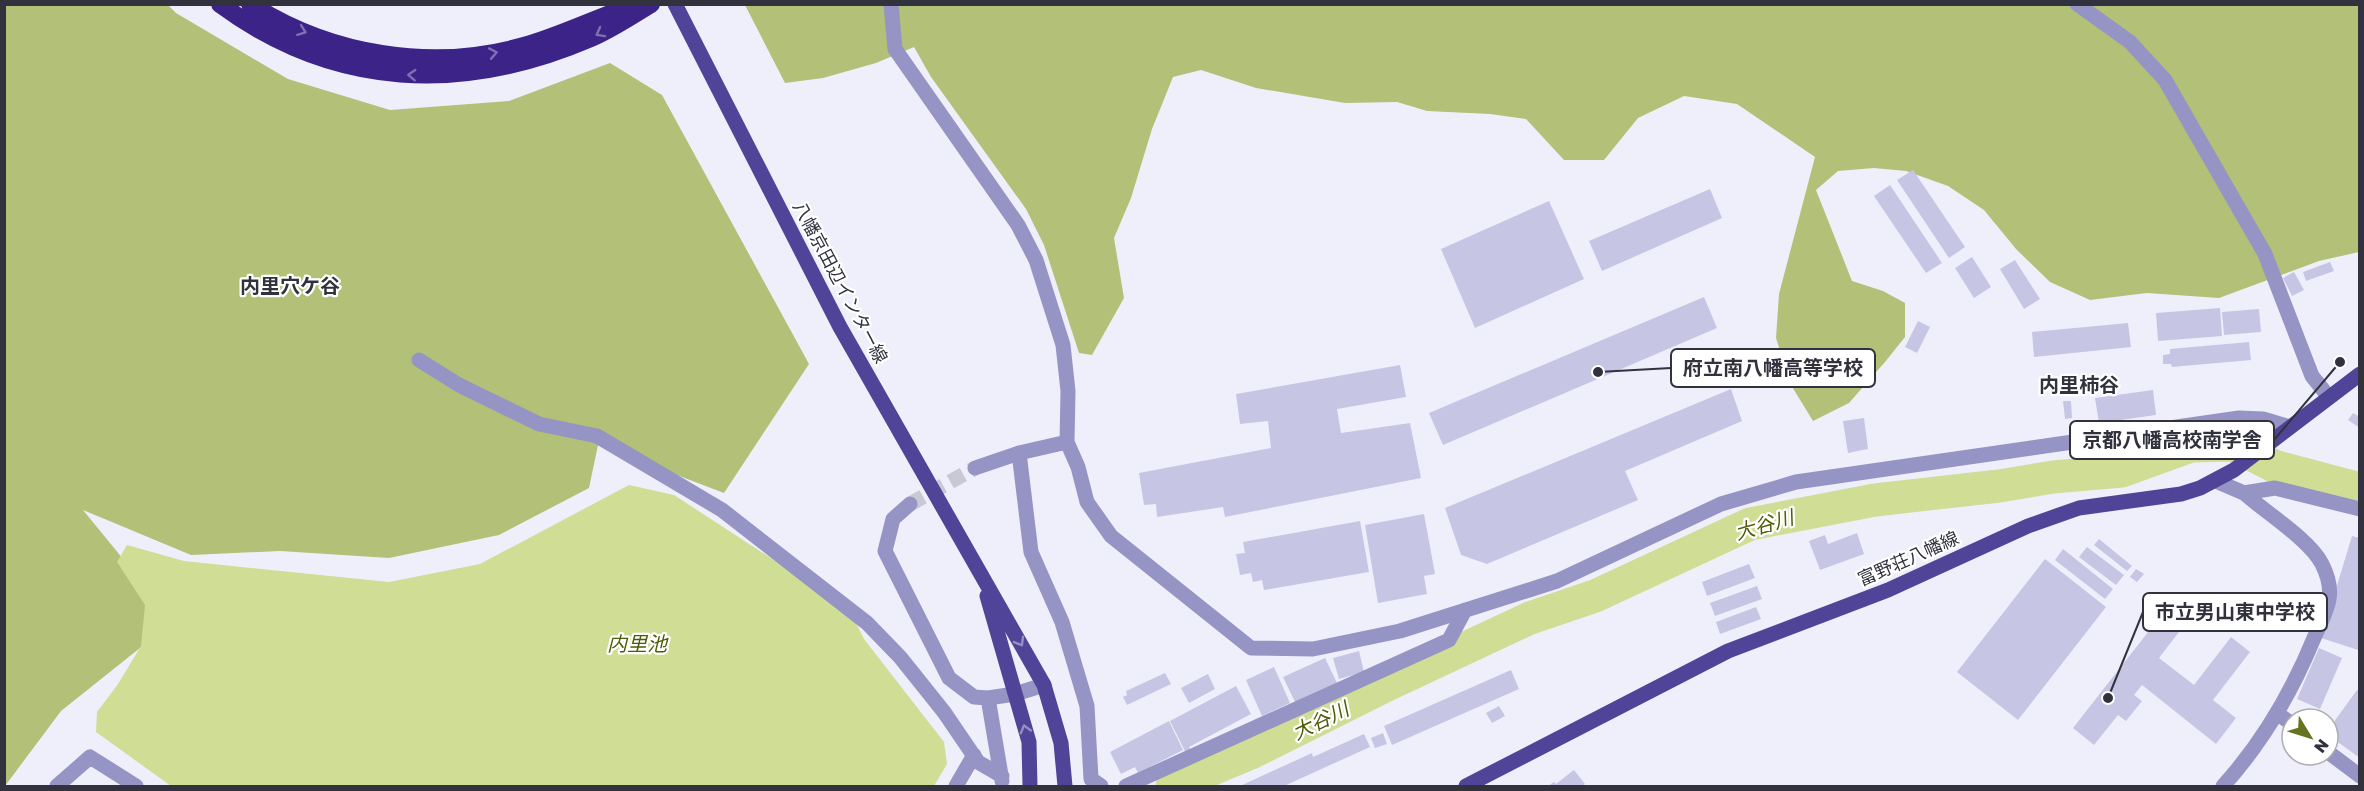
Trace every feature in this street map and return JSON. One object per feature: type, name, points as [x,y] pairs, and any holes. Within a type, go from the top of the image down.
[{"type":"highway","points":[[220,4],[261,31],[317,56],[358,68],[402,74],[446,76],[490,71],[531,61],[593,38],[651,4]]},
{"type":"highway","points":[[250,4],[289,26],[362,51],[405,58],[447,58],[487,54],[525,46],[638,4]]},
{"type":"main road","name":"八幡京田辺インター線","points":[[675,4],[840,327],[1044,685],[1061,743],[1065,786]]},
{"type":"main road","name":"富野荘八幡線","points":[[1466,786],[1728,651],[1888,590],[2028,526],[2079,508],[2181,494],[2216,481],[2234,470],[2328,396],[2360,374]]},
{"type":"main road","name":"八幡京田辺インター線","points":[[981,573],[1029,742],[1030,786]]},
{"type":"street","points":[[891,4],[895,49],[1018,225],[1036,260],[1063,345],[1068,392],[1067,442],[1078,467],[1087,502],[1111,536],[1251,648],[1313,649],[1400,631],[1557,581],[1721,504],[1796,482],[2239,418],[2263,419],[2290,426]]},
{"type":"street","points":[[2077,4],[2130,42],[2165,80],[2265,254],[2312,376],[2328,396]]},
{"type":"street","points":[[419,360],[459,385],[539,424],[597,436],[722,510],[867,623],[900,657],[944,712],[978,762],[1002,781]]},
{"type":"street","points":[[975,468],[1018,453],[1067,442]]},
{"type":"street","points":[[1018,453],[1031,552],[1062,622],[1087,706],[1090,778],[1101,786]]},
{"type":"street","points":[[2216,481],[2244,493],[2266,514],[2289,529],[2321,561],[2328,579],[2329,599],[2299,676],[2278,714],[2250,757],[2223,786]]},
{"type":"street","points":[[2244,493],[2275,488],[2360,509]]},
{"type":"street","points":[[910,504],[893,519],[885,551],[948,678],[974,697],[988,698],[1015,694],[1044,685]]},
{"type":"street","points":[[1126,786],[1449,640],[1465,610]]},
{"type":"street","points":[[988,698],[1002,781]]},
{"type":"street","points":[[956,786],[974,755]]},
{"type":"street","points":[[57,786],[90,757],[136,786]]},
{"type":"street","points":[[2340,761],[2360,776]]},
{"type":"shaded area","points":[[5,5],[168,5],[176,13],[288,79],[390,110],[509,101],[610,63],[662,95],[809,364],[724,493],[598,445],[589,488],[499,535],[389,558],[280,551],[191,555],[83,510],[159,603],[150,640],[61,711],[5,786]]},
{"type":"shaded area","points":[[745,5],[2359,5],[2359,252],[2319,261],[2219,298],[2147,293],[2090,300],[2050,282],[2016,249],[1984,210],[1948,186],[1906,171],[1874,168],[1838,171],[1816,190],[1852,281],[1883,291],[1905,303],[1905,337],[1849,403],[1813,421],[1791,385],[1776,338],[1779,294],[1815,157],[1737,104],[1684,96],[1638,118],[1604,160],[1564,160],[1526,119],[1490,114],[1427,111],[1397,102],[1345,103],[1256,88],[1201,70],[1173,77],[1152,129],[1131,198],[1114,238],[1124,298],[1092,355],[1079,353],[1044,245],[1026,209],[931,77],[914,47],[876,63],[823,78],[785,83]]},
{"type":"water","name":"内里池","points":[[629,485],[674,495],[849,609],[864,639],[944,742],[947,764],[934,786],[171,786],[96,732],[97,712],[118,684],[141,646],[145,605],[117,562],[127,545],[184,561],[389,582],[480,564]]},
{"type":"building","points":[[1913,170],[1965,247],[1949,258],[1897,180]]},
{"type":"building","points":[[1890,185],[1942,263],[1926,273],[1874,196]]},
{"type":"building","points":[[1710,189],[1722,218],[1602,271],[1589,241]]},
{"type":"building","points":[[1549,201],[1584,279],[1475,328],[1441,249]]},
{"type":"building","points":[[1972,257],[1991,287],[1974,298],[1955,268]]},
{"type":"building","points":[[2015,260],[2040,299],[2024,309],[2000,269]]},
{"type":"building","points":[[2330,262],[2334,271],[2306,281],[2303,272]]},
{"type":"building","points":[[2294,272],[2304,290],[2292,296],[2283,278]]},
{"type":"building","points":[[1704,297],[1717,328],[1443,445],[1429,413]]},
{"type":"building","points":[[2220,308],[2222,336],[2158,341],[2156,313]]},
{"type":"building","points":[[2259,309],[2261,332],[2224,335],[2222,312]]},
{"type":"building","points":[[1918,321],[1930,327],[1917,353],[1905,347]]},
{"type":"building","points":[[2128,323],[2131,347],[2034,357],[2032,332]]},
{"type":"building","points":[[2249,342],[2251,360],[2172,367],[2171,364],[2163,364],[2163,355],[2170,354],[2170,349]]},
{"type":"building","points":[[1400,365],[1406,397],[1337,409],[1341,433],[1410,423],[1421,478],[1225,517],[1223,507],[1157,517],[1156,504],[1144,505],[1139,473],[1271,448],[1268,421],[1240,424],[1236,394]]},
{"type":"building","points":[[2068,380],[2070,395],[2062,395],[2060,381]]},
{"type":"building","points":[[1731,389],[1742,421],[1625,471],[1638,500],[1487,564],[1461,555],[1445,508]]},
{"type":"building","points":[[2153,390],[2156,415],[2099,423],[2095,398]]},
{"type":"building","points":[[2063,401],[2071,401],[2072,418],[2065,419]]},
{"type":"building","points":[[2353,413],[2360,417],[2360,428],[2348,420]]},
{"type":"building","points":[[1864,418],[1868,449],[1848,453],[1843,421]]},
{"type":"building","points":[[1424,514],[1435,574],[1424,576],[1427,594],[1378,603],[1365,525]]},
{"type":"building","points":[[1360,521],[1369,572],[1264,590],[1262,580],[1253,582],[1251,573],[1240,575],[1236,554],[1245,553],[1243,542]]},
{"type":"building","points":[[1857,533],[1864,554],[1820,570],[1809,541],[1825,535],[1828,544]]},
{"type":"building","points":[[2352,536],[2360,538],[2358,650],[2321,638]]},
{"type":"building","points":[[2099,539],[2132,566],[2127,571],[2094,545]]},
{"type":"building","points":[[2087,547],[2124,575],[2116,585],[2079,557]]},
{"type":"building","points":[[2063,549],[2113,589],[2105,599],[2055,560]]},
{"type":"building","points":[[2045,559],[2106,607],[2018,720],[1957,672]]},
{"type":"building","points":[[1749,564],[1755,578],[1707,596],[1702,582]]},
{"type":"building","points":[[2136,569],[2144,574],[2137,582],[2130,577]]},
{"type":"building","points":[[1757,586],[1762,599],[1715,616],[1710,603]]},
{"type":"building","points":[[2170,604],[2189,619],[2159,658],[2194,685],[2231,637],[2250,652],[2213,700],[2236,718],[2216,744],[2142,685],[2134,695],[2142,701],[2126,721],[2118,715],[2094,745],[2073,728]]},
{"type":"building","points":[[1756,607],[1761,619],[1720,634],[1716,622]]},
{"type":"building","points":[[2319,648],[2342,658],[2321,707],[2297,699]]},
{"type":"building","points":[[1359,651],[1364,672],[1339,679],[1333,658]]},
{"type":"building","points":[[1325,658],[1337,683],[1295,702],[1283,677]]},
{"type":"building","points":[[1274,667],[1290,703],[1262,716],[1246,680]]},
{"type":"building","points":[[1511,670],[1519,689],[1392,745],[1384,726]]},
{"type":"building","points":[[1165,673],[1171,684],[1127,705],[1123,697],[1127,695],[1126,691]]},
{"type":"building","points":[[1208,674],[1215,689],[1189,703],[1181,688]]},
{"type":"building","points":[[1236,686],[1251,714],[1189,747],[1191,751],[1186,753],[1170,721]]},
{"type":"building","points":[[2357,690],[2360,692],[2360,758],[2340,744],[2340,713]]},
{"type":"building","points":[[1499,706],[1505,716],[1492,723],[1486,713]]},
{"type":"building","points":[[1169,721],[1183,750],[1138,773],[1135,767],[1121,774],[1110,752]]},
{"type":"building","points":[[1383,733],[1387,744],[1375,748],[1371,738]]},
{"type":"building","points":[[1364,734],[1370,747],[1284,786],[1240,786],[1312,753],[1313,757]]},
{"type":"building","points":[[1574,770],[1585,784],[1582,786],[1548,786],[1554,782],[1556,784]]},
{"type":"waterway","name":"大谷川","points":[[1172,786],[1253,752],[1389,684],[1530,618],[1595,596],[1750,524],[1875,500],[1999,486],[2053,477],[2122,471],[2191,446],[2233,445],[2274,466],[2360,489]]},
{"type":"tunnel","points":[[910,504],[975,468]]},
{"type":"place","name":"京都八幡高校南学舎","points":[[2340,362]]},
{"type":"place","name":"府立南八幡高等学校","points":[[1598,372]]},
{"type":"place","name":"市立男山東中学校","points":[[2108,698]]},
{"type":"district","name":"内里穴ケ谷","points":[[290,285]]},
{"type":"district","name":"内里柿谷","points":[[2079,384]]}]
